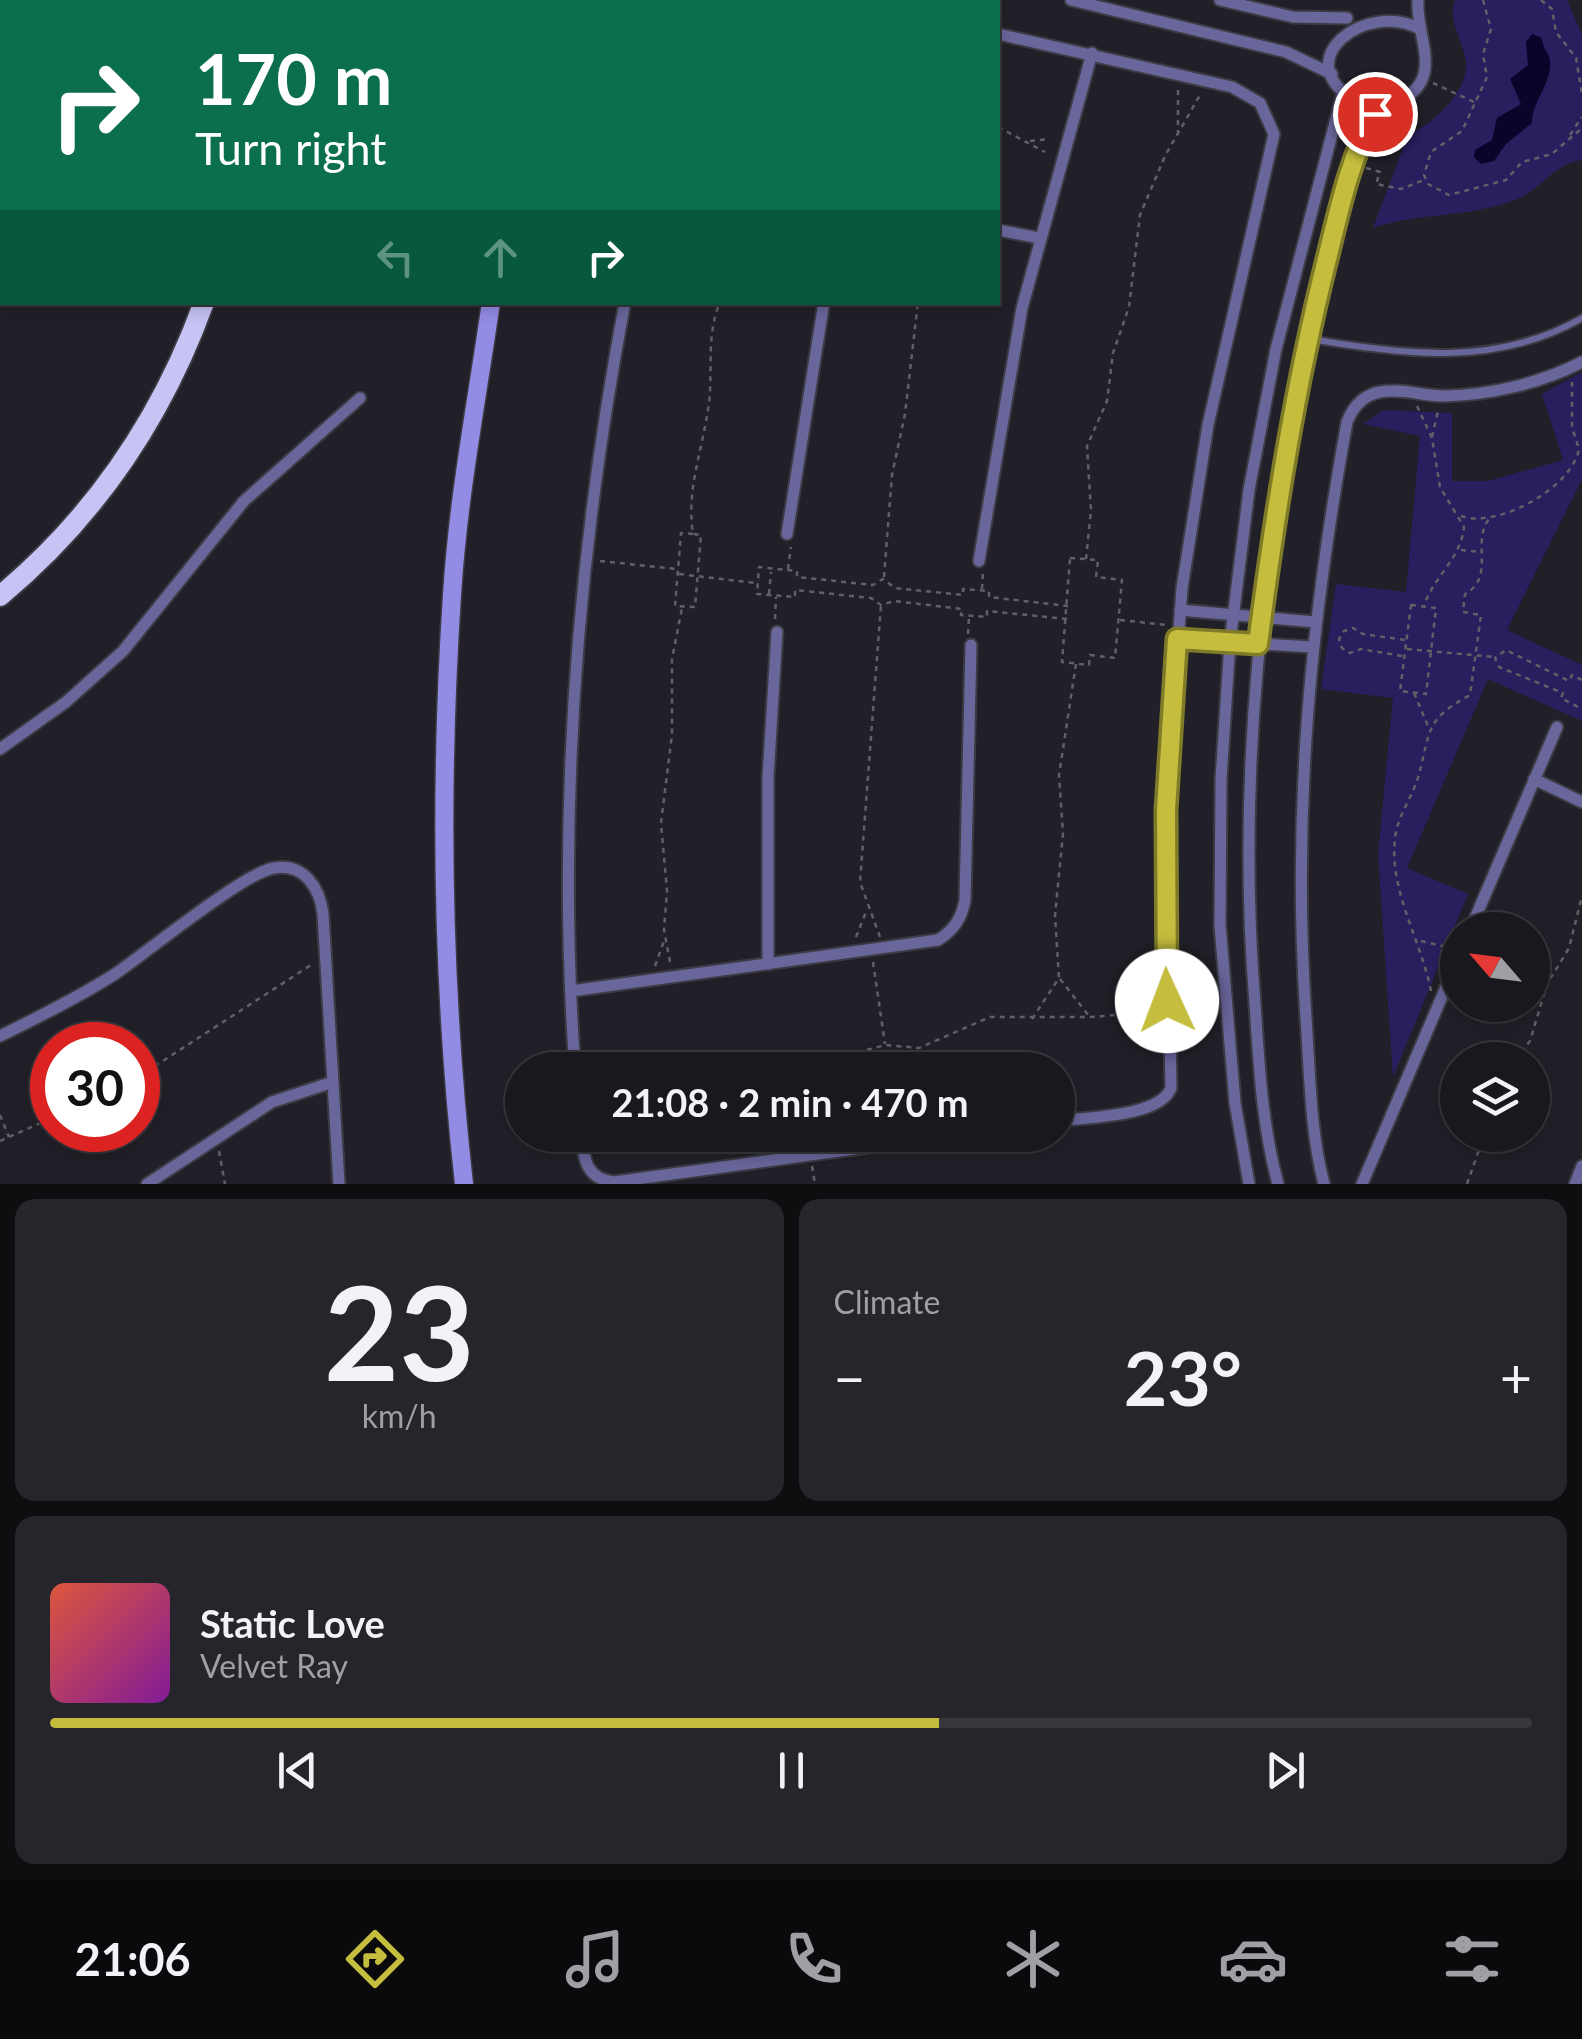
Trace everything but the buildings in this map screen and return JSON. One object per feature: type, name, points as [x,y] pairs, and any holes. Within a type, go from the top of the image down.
[{"type":"highway","points":[[0,596],[74,526],[117,472],[175,374],[203,305]]},
{"type":"main road","points":[[464,1184],[448,996],[444,804],[452,593],[490,305]]},
{"type":"street","points":[[1071,0],[1286,52],[1332,74]]},
{"type":"street","points":[[1220,0],[1293,17],[1351,15],[1330,44],[1332,74],[1344,92],[1361,103],[1381,106],[1410,94],[1422,78],[1428,58],[1418,0]]},
{"type":"street","points":[[1386,7],[1405,14],[1420,29]]},
{"type":"street","points":[[1000,34],[1208,81],[1252,96],[1266,110],[1274,134],[1208,425],[1180,610],[1166,810],[1167,1001],[1172,1088],[1162,1104],[1075,1118]]},
{"type":"street","points":[[979,562],[1011,363],[1039,238],[1092,53]]},
{"type":"street","points":[[1248,1184],[1234,1103],[1220,925],[1221,779],[1230,642],[1272,366],[1344,92]]},
{"type":"street","points":[[1278,1184],[1262,1103],[1248,928],[1250,772],[1258,644],[1278,494],[1308,339],[1355,164],[1381,106]]},
{"type":"street","points":[[1000,230],[1039,238]]},
{"type":"street","points":[[575,1052],[571,991],[572,757],[588,560],[625,305]]},
{"type":"street","points":[[787,534],[824,305]]},
{"type":"street","points":[[1324,1184],[1314,1131],[1299,894],[1300,779],[1315,622],[1347,422],[1356,406],[1370,395],[1445,396],[1509,387],[1576,365]]},
{"type":"street","points":[[0,750],[66,702],[122,650],[244,501],[360,398]]},
{"type":"street","points":[[1180,610],[1315,622]]},
{"type":"street","points":[[1178,632],[1230,642],[1312,647]]},
{"type":"street","points":[[768,964],[768,777],[777,634]]},
{"type":"street","points":[[571,991],[938,940],[952,929],[964,908],[971,644]]},
{"type":"street","points":[[1478,912],[1557,727]]},
{"type":"street","points":[[1534,780],[1582,802]]},
{"type":"street","points":[[0,1036],[112,975],[271,868],[287,868],[314,884],[321,898],[339,1184]]},
{"type":"street","points":[[1362,1184],[1440,1000]]},
{"type":"street","points":[[147,1184],[285,1095],[330,1083]]},
{"type":"street","points":[[584,1152],[586,1165],[608,1182],[832,1152]]},
{"type":"street","points":[[1575,1184],[1582,1166]]},
{"type":"lane","points":[[1308,339],[1450,356],[1494,351],[1538,339],[1582,318]]},
{"type":"path","points":[[1425,180],[1431,152],[1462,131],[1488,73],[1484,54],[1491,29],[1484,0]]},
{"type":"path","points":[[1541,0],[1552,9],[1556,32],[1574,55],[1582,94]]},
{"type":"path","points":[[1178,74],[1178,134]]},
{"type":"path","points":[[1422,78],[1474,102]]},
{"type":"path","points":[[1086,559],[1091,511],[1087,446],[1108,401],[1113,352],[1129,307],[1140,215],[1208,81]]},
{"type":"path","points":[[1566,140],[1582,117]]},
{"type":"path","points":[[1000,128],[1045,152]]},
{"type":"path","points":[[1425,180],[1436,192],[1449,195],[1488,187],[1506,180],[1522,162],[1552,154],[1582,128]]},
{"type":"path","points":[[1029,141],[1049,139]]},
{"type":"path","points":[[1355,164],[1380,172],[1376,184],[1393,188],[1425,180]]},
{"type":"path","points":[[693,534],[689,492],[710,400],[710,332],[719,305]]},
{"type":"path","points":[[884,579],[892,475],[906,414],[918,305]]},
{"type":"path","points":[[1459,516],[1490,519],[1542,496],[1575,463],[1579,448],[1572,427],[1576,365]]},
{"type":"path","points":[[1408,393],[1432,438],[1440,488],[1464,527],[1460,550],[1435,581],[1424,606]]},
{"type":"path","points":[[1432,438],[1445,396]]},
{"type":"path","points":[[1435,1012],[1419,940],[1400,890],[1394,853],[1398,826],[1418,780],[1428,727],[1443,711],[1470,695],[1481,614],[1463,612],[1465,594],[1481,574],[1482,532],[1490,519]]},
{"type":"path","points":[[680,533],[693,534],[701,535],[695,607],[675,606],[680,533]]},
{"type":"path","points":[[1460,550],[1482,552]]},
{"type":"path","points":[[1070,558],[1086,559],[1098,560],[1096,577],[1122,580],[1115,658],[1090,654],[1089,665],[1062,662],[1070,558]]},
{"type":"path","points":[[588,560],[757,583]]},
{"type":"path","points":[[882,606],[871,598],[814,592],[756,594],[758,567],[797,571],[797,578],[873,585],[884,579]]},
{"type":"path","points":[[769,595],[771,568]]},
{"type":"path","points":[[884,579],[895,588],[963,595],[963,589],[982,590],[989,591],[988,597],[1068,606]]},
{"type":"path","points":[[776,596],[774,637],[777,634]]},
{"type":"path","points":[[882,606],[894,601],[962,609],[962,615],[987,617],[987,611],[1067,619]]},
{"type":"path","points":[[1410,605],[1436,608],[1426,694],[1400,691],[1406,640],[1410,605]]},
{"type":"path","points":[[882,606],[870,722],[870,802],[860,869],[867,910],[885,947]]},
{"type":"path","points":[[649,980],[664,939],[667,891],[662,808],[672,734],[672,659],[682,607]]},
{"type":"path","points":[[1118,620],[1178,632]]},
{"type":"path","points":[[1404,656],[1361,649],[1350,653],[1342,648],[1339,639],[1344,631],[1353,628],[1363,634],[1406,640]]},
{"type":"path","points":[[1405,648],[1495,658],[1506,650],[1569,681],[1572,675],[1582,680]]},
{"type":"path","points":[[1495,658],[1499,667],[1563,693],[1560,698],[1582,709]]},
{"type":"path","points":[[1030,1020],[1058,978],[1056,915],[1063,834],[1059,775],[1076,664]]},
{"type":"path","points":[[1414,693],[1428,727]]},
{"type":"path","points":[[1529,1042],[1547,984],[1576,932],[1582,896]]},
{"type":"path","points":[[850,952],[867,910]]},
{"type":"path","points":[[664,939],[674,976]]},
{"type":"path","points":[[1419,940],[1440,944]]},
{"type":"path","points":[[871,949],[886,1045]]},
{"type":"path","points":[[160,1063],[324,955]]},
{"type":"path","points":[[1058,978],[1090,1017]]},
{"type":"path","points":[[853,1052],[886,1045],[919,1048],[990,1017],[1030,1020],[1128,1014],[1167,1001]]},
{"type":"path","points":[[1128,1014],[1169,1029]]},
{"type":"path","points":[[0,1115],[9,1138]]},
{"type":"path","points":[[0,1141],[30,1128]]},
{"type":"path","points":[[217,1138],[225,1184]]},
{"type":"path","points":[[1467,1184],[1478,1152]]},
{"type":"path","points":[[810,1155],[815,1184]]},
{"type":"shaded area","points":[[1455,0],[1567,0],[1582,35],[1582,160],[1563,166],[1526,194],[1500,205],[1373,228],[1408,135],[1447,106],[1465,74],[1465,55],[1454,24]]},
{"type":"shaded area","points":[[1532,34],[1542,38],[1550,69],[1532,123],[1506,144],[1494,161],[1481,164],[1474,157],[1475,150],[1492,140],[1497,118],[1521,104],[1510,79],[1528,65],[1526,42]]},
{"type":"shaded area","points":[[1582,372],[1582,479],[1507,630],[1582,665],[1582,721],[1488,679],[1407,868],[1468,894],[1461,912],[1440,912],[1440,962],[1393,1077],[1378,854],[1393,698],[1321,689],[1336,584],[1406,592],[1420,436],[1363,424],[1384,410],[1452,413],[1452,481],[1488,481],[1563,460],[1542,394]]},
{"type":"route","points":[[1167,1001],[1166,810],[1177,639],[1258,644],[1290,424],[1318,297],[1359,149],[1375,114]]}]
